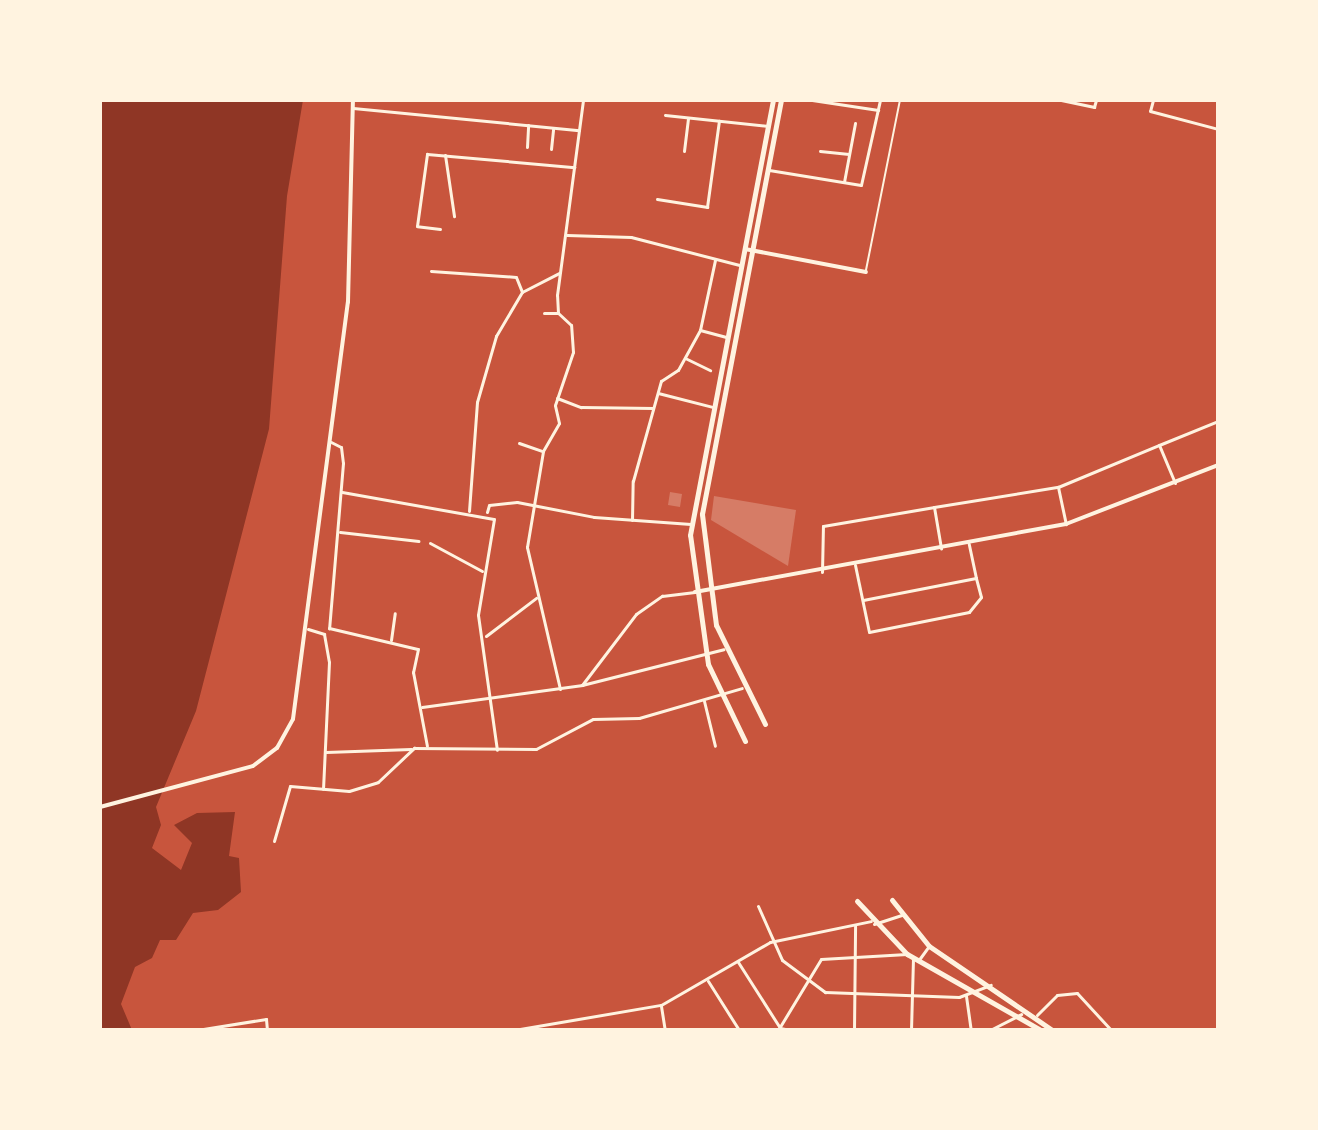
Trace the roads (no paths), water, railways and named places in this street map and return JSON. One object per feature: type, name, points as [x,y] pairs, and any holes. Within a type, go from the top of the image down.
[{"type":"highway","points":[[765,724],[742,688],[724,649],[707,590],[704,488],[748,267],[748,249],[773,100]]},
{"type":"highway","points":[[745,741],[718,697],[706,654],[695,592],[691,524],[741,265],[768,170],[781,100]]},
{"type":"highway","points":[[892,900],[929,946],[1037,1015],[1052,1030]]},
{"type":"highway","points":[[857,901],[872,923],[913,958],[1021,1014],[1041,1030]]},
{"type":"street","points":[[100,807],[246,769],[288,732],[308,629],[350,280],[353,100]]},
{"type":"street","points":[[558,313],[559,273],[567,235],[583,100]]},
{"type":"street","points":[[812,100],[878,110]]},
{"type":"street","points":[[768,170],[861,185],[880,100]]},
{"type":"street","points":[[748,249],[866,272],[900,100]]},
{"type":"street","points":[[1061,100],[1094,107],[1096,100]]},
{"type":"street","points":[[1151,100],[1150,111],[1218,129]]},
{"type":"street","points":[[353,108],[579,130]]},
{"type":"street","points":[[665,115],[768,126]]},
{"type":"street","points":[[684,151],[688,118]]},
{"type":"street","points":[[657,199],[707,207],[719,121]]},
{"type":"street","points":[[844,182],[855,123]]},
{"type":"street","points":[[527,147],[528,125]]},
{"type":"street","points":[[551,149],[553,127]]},
{"type":"street","points":[[820,151],[849,154]]},
{"type":"street","points":[[440,229],[417,226],[427,154],[574,167]]},
{"type":"street","points":[[445,155],[454,216]]},
{"type":"street","points":[[567,235],[631,237],[748,267]]},
{"type":"street","points":[[632,520],[633,481],[653,408],[658,393],[685,358],[700,330],[715,260]]},
{"type":"street","points":[[431,271],[516,277],[522,292]]},
{"type":"street","points":[[469,511],[477,402],[496,336],[522,292],[559,273]]},
{"type":"street","points":[[544,313],[558,313],[571,325],[573,352],[557,398],[559,423],[543,451],[527,547],[537,569],[536,598],[560,689]]},
{"type":"street","points":[[700,330],[727,337]]},
{"type":"street","points":[[685,358],[710,370]]},
{"type":"street","points":[[658,393],[713,407]]},
{"type":"street","points":[[557,398],[581,407],[653,408]]},
{"type":"street","points":[[822,572],[823,526],[1058,487],[1218,421]]},
{"type":"street","points":[[323,789],[326,752],[324,634],[329,628],[342,492],[342,451],[331,442]]},
{"type":"street","points":[[519,443],[543,451]]},
{"type":"street","points":[[1159,445],[1175,483]]},
{"type":"street","points":[[582,685],[636,614],[662,596],[822,572],[1066,524],[1218,465]]},
{"type":"street","points":[[1058,487],[1066,524]]},
{"type":"street","points":[[342,492],[486,513]]},
{"type":"street","points":[[497,750],[495,696],[486,636],[478,615],[482,571],[493,538],[486,513],[489,505],[535,504],[632,520],[691,524]]},
{"type":"street","points":[[934,507],[941,549]]},
{"type":"street","points":[[340,532],[418,541]]},
{"type":"street","points":[[430,543],[482,571]]},
{"type":"street","points":[[855,565],[869,632],[977,607],[976,578],[969,544]]},
{"type":"street","points":[[863,600],[976,578]]},
{"type":"street","points":[[486,636],[536,598]]},
{"type":"street","points":[[391,640],[395,613]]},
{"type":"street","points":[[329,628],[391,640],[418,649],[413,672],[427,746]]},
{"type":"street","points":[[308,629],[324,634]]},
{"type":"street","points":[[422,707],[582,685],[724,649]]},
{"type":"street","points":[[326,752],[427,746],[536,749],[593,719],[639,718],[742,688]]},
{"type":"street","points":[[704,701],[715,746]]},
{"type":"street","points":[[274,841],[288,788],[371,786],[414,748]]},
{"type":"street","points":[[758,906],[769,939],[807,983],[854,998],[966,996],[991,985]]},
{"type":"street","points":[[514,1030],[661,1005],[708,981],[769,939],[872,923],[902,915]]},
{"type":"street","points":[[854,1030],[855,926]]},
{"type":"street","points":[[779,1029],[821,959],[913,958],[929,946]]},
{"type":"street","points":[[911,1030],[913,958]]},
{"type":"street","points":[[738,962],[779,1029]]},
{"type":"street","points":[[708,981],[739,1030]]},
{"type":"street","points":[[1037,1015],[1057,995],[1077,993],[1111,1030]]},
{"type":"street","points":[[966,996],[971,1030]]},
{"type":"street","points":[[661,1005],[665,1030]]},
{"type":"street","points":[[990,1030],[1021,1014]]},
{"type":"street","points":[[197,1030],[266,1019],[267,1030]]},
{"type":"street","points":[[779,1029],[790,1030]]},
{"type":"street","points":[[1132,1030],[1143,1030]]}]
